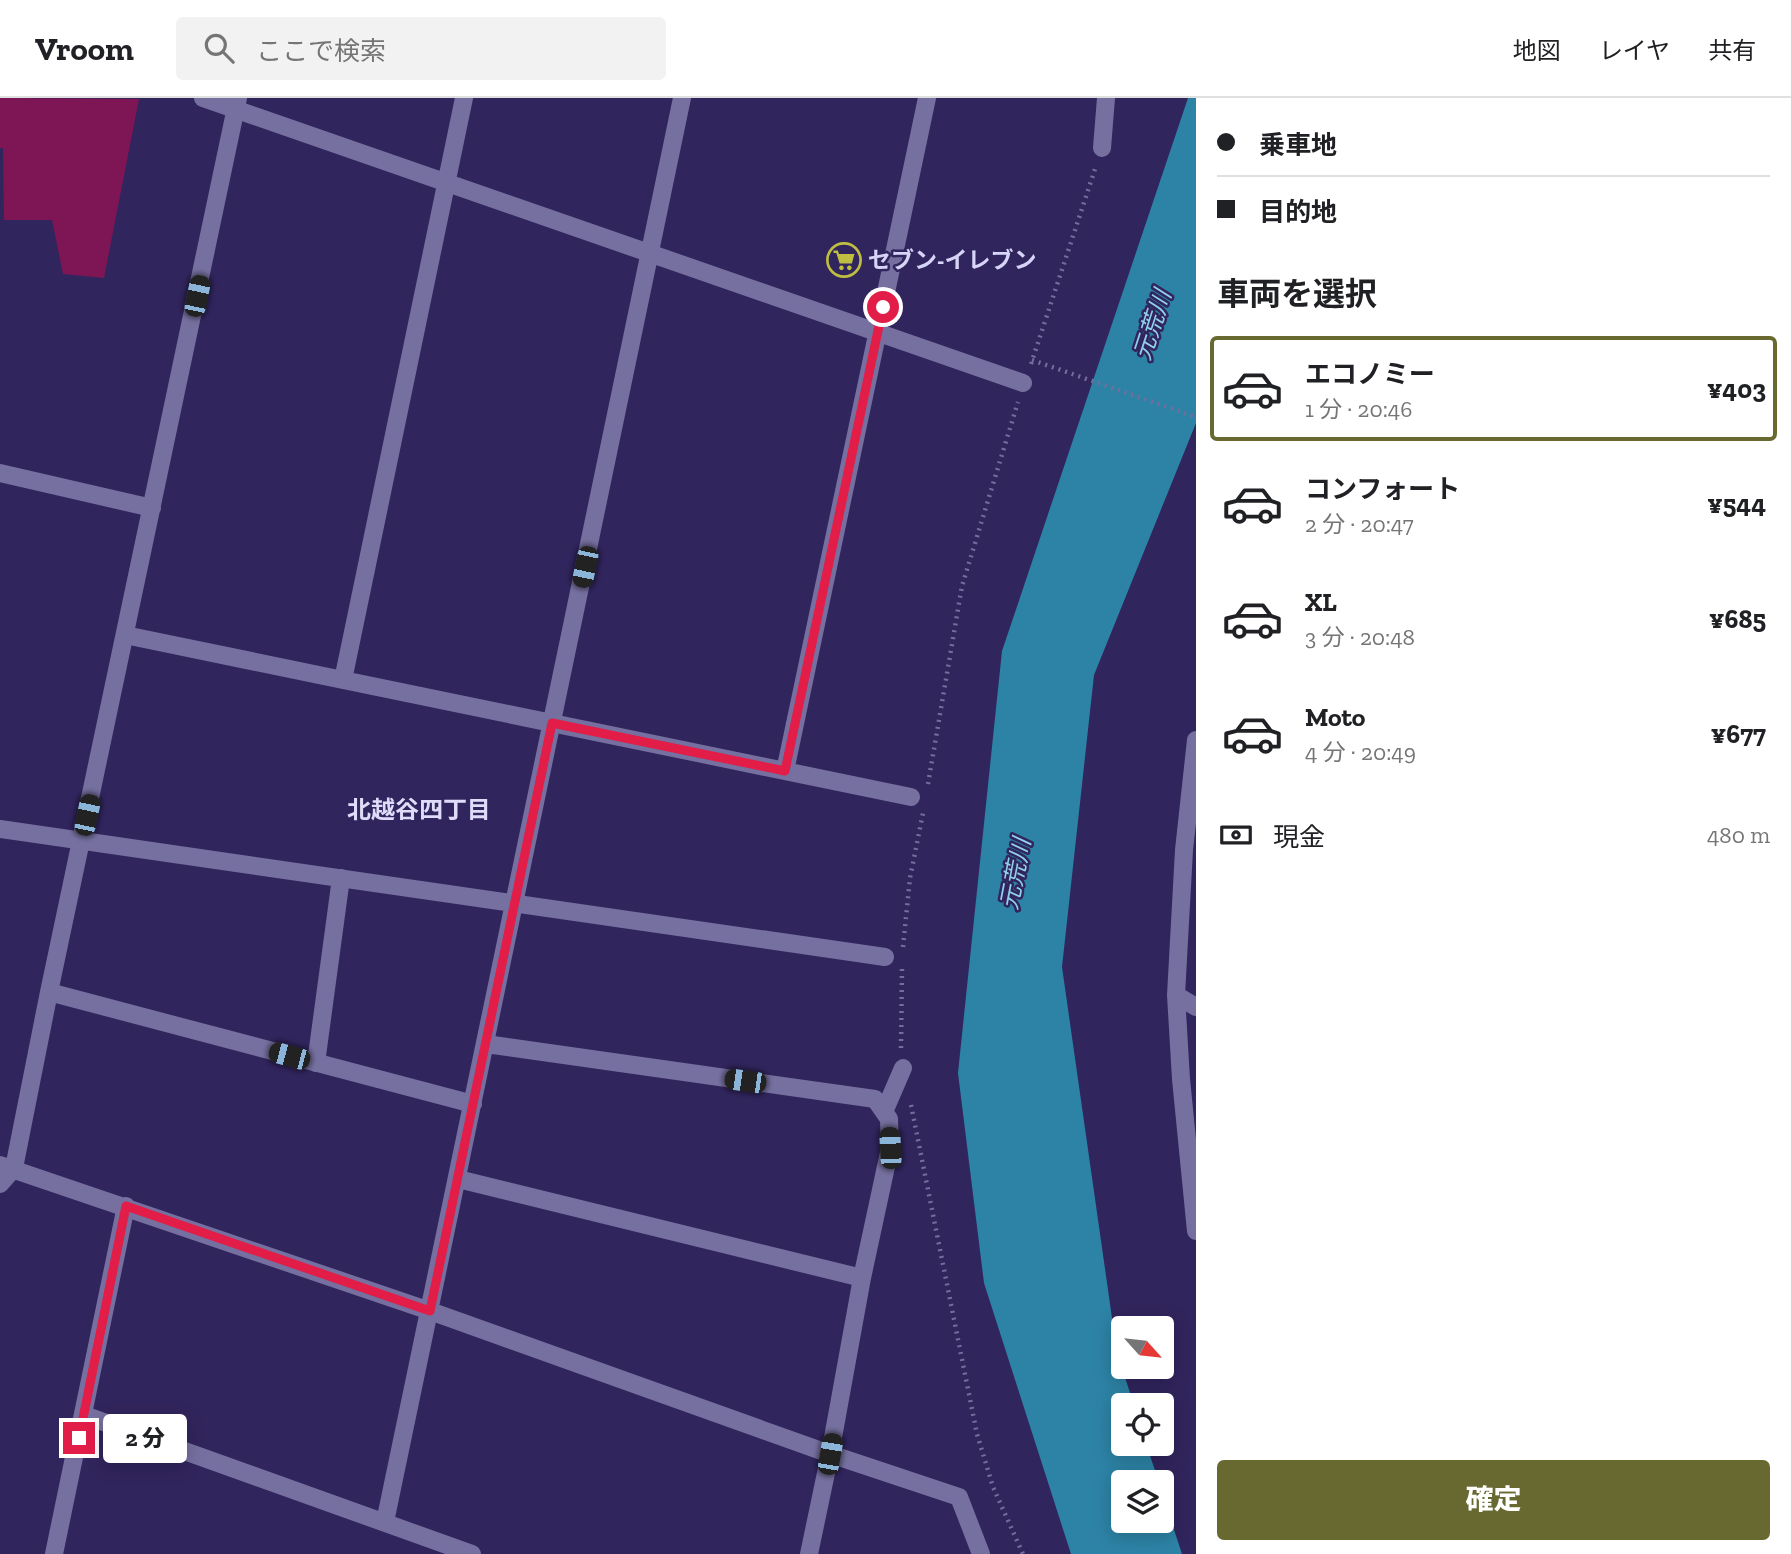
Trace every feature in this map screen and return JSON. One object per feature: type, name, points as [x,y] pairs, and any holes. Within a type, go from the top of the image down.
[{"type":"street","points":[[203,98],[237,104],[446,183],[1023,383]]},
{"type":"street","points":[[343,680],[464,98]]},
{"type":"street","points":[[385,1522],[682,98]]},
{"type":"street","points":[[785,771],[927,98]]},
{"type":"street","points":[[1102,148],[1106,98]]},
{"type":"street","points":[[0,1184],[7,1166],[49,992],[237,104]]},
{"type":"street","points":[[0,473],[152,508]]},
{"type":"street","points":[[125,635],[918,799]]},
{"type":"street","points":[[1196,740],[1184,850],[1176,995],[1181,1079],[1196,1231]]},
{"type":"street","points":[[0,829],[885,957]]},
{"type":"street","points":[[316,1063],[341,878]]},
{"type":"street","points":[[49,992],[473,1104]]},
{"type":"street","points":[[1176,995],[1196,1007]]},
{"type":"street","points":[[486,1044],[875,1099],[889,1111]]},
{"type":"street","points":[[809,1554],[890,1148],[889,1111],[903,1068]]},
{"type":"street","points":[[7,1166],[959,1497],[981,1554]]},
{"type":"street","points":[[458,1179],[862,1278]]},
{"type":"street","points":[[54,1554],[126,1206]]},
{"type":"street","points":[[84,1415],[472,1554]]},
{"type":"path","points":[[928,786],[962,586],[1023,383],[1035,361],[1102,148]]},
{"type":"path","points":[[1035,361],[1196,417]]},
{"type":"path","points":[[918,799],[902,958],[901,1059],[977,1434],[993,1486],[1023,1554]]},
{"type":"shaded area","points":[[0,98],[139,99],[104,278],[63,274],[52,220],[4,220]]},
{"type":"water","name":"元荒川","points":[[1188,98],[1196,98],[1196,423],[1094,675],[1062,967],[1112,1316],[1111,1379],[1126,1379],[1130,1393],[1111,1393],[1111,1456],[1150,1456],[1155,1470],[1111,1470],[1111,1533],[1174,1533],[1174,1530],[1182,1554],[1071,1554],[984,1283],[958,1073],[1002,651]]},
{"type":"place","name":"セブン-イレブン","points":[[844,260]]},
{"type":"district","name":"北越谷四丁目","points":[[419,809]]},
{"type":"route","points":[[79,1438],[126,1206],[430,1311],[552,723],[785,771],[883,307]]}]
